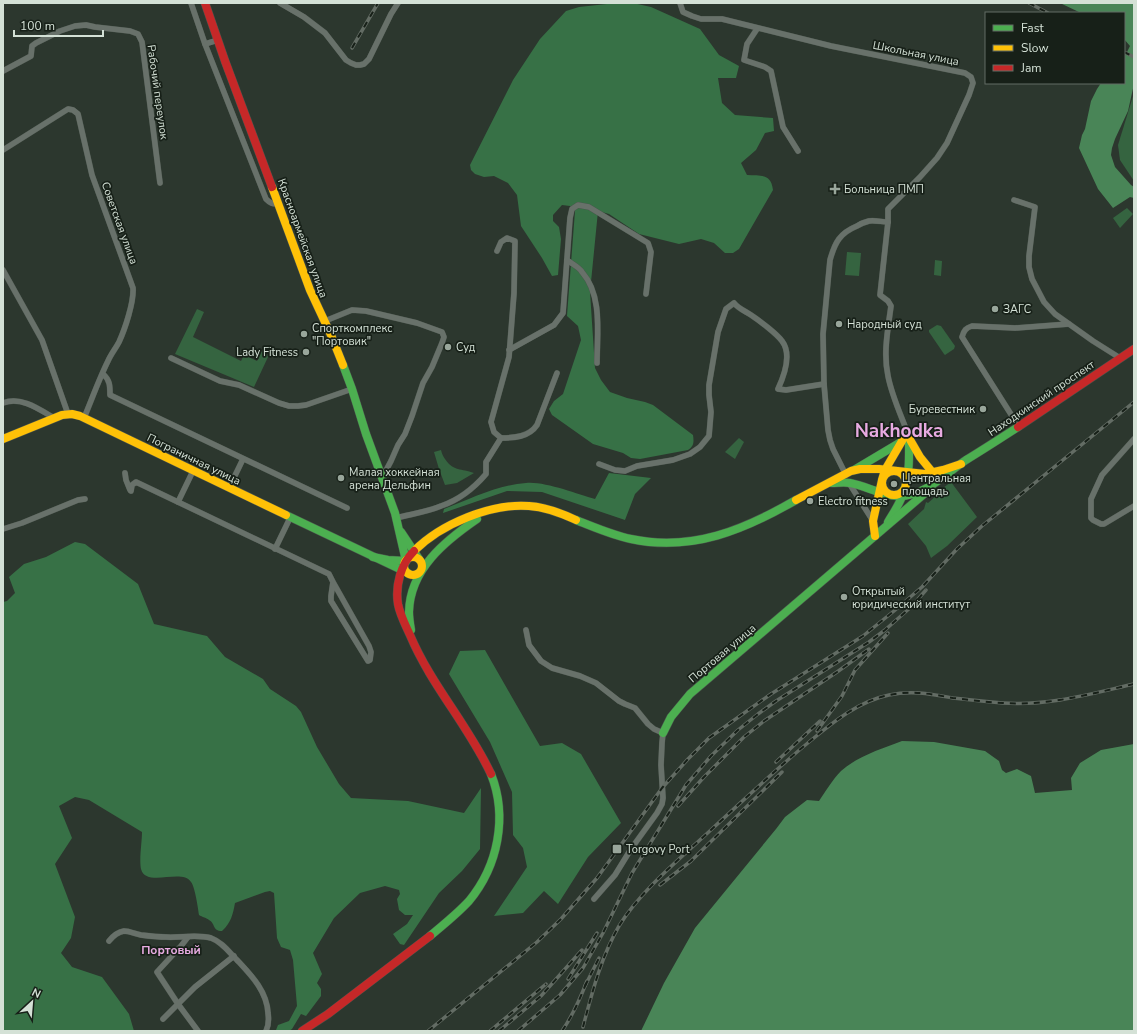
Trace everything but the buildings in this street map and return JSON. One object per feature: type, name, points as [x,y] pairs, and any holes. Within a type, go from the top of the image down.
[{"type":"main road","name":"Красноармейская улица","points":[[205,3],[310,290],[325,321],[352,389],[397,522],[401,532],[419,560]]},
{"type":"main road","name":"Находкинский проспект","points":[[500,508],[531,506],[545,509],[612,534],[653,543],[684,542],[712,538],[741,529],[848,473],[865,469],[919,474],[951,469],[1019,427],[1134,349]]},
{"type":"main road","name":"Пограничная улица","points":[[3,439],[54,418],[68,414],[76,415],[405,572]]},
{"type":"main road","points":[[875,536],[873,521],[885,470],[906,439]]},
{"type":"main road","points":[[884,528],[906,486],[908,472],[906,439]]},
{"type":"main road","points":[[848,473],[906,439]]},
{"type":"main road","points":[[906,439],[933,473]]},
{"type":"main road","name":"Находкинский проспект","points":[[820,488],[840,482],[849,482],[879,493],[902,496],[918,492],[941,480],[961,464]]},
{"type":"main road","points":[[897,471],[903,475],[906,486],[898,495],[891,495],[884,491],[881,484],[882,480],[883,477],[889,472],[897,471]]},
{"type":"main road","name":"Портовая улица","points":[[663,733],[672,714],[690,694],[941,480]]},
{"type":"main road","points":[[302,1031],[328,1014],[446,923],[470,899],[482,882],[492,863],[499,837],[499,806],[491,774],[480,753],[418,654],[398,605],[398,588],[399,579],[405,572],[404,566],[406,561],[414,551],[427,540],[448,527],[476,515],[500,508]]},
{"type":"main road","points":[[418,654],[412,636],[409,611],[412,589],[421,570],[434,553],[456,533],[477,519],[500,508]]},
{"type":"main road","name":"Красноармейская улица","points":[[397,522],[406,561]]},
{"type":"main road","name":"Пограничная улица","points":[[373,557],[406,561]]},
{"type":"main road","points":[[406,561],[412,557],[419,560],[422,567],[421,570]]},
{"type":"main road","points":[[405,572],[415,574],[421,570]]},
{"type":"street","points":[[191,3],[266,199],[270,203],[278,203]]},
{"type":"street","points":[[280,3],[304,17],[324,33],[346,60],[356,65],[364,64],[369,58],[398,3]]},
{"type":"street","points":[[680,3],[683,12],[701,19],[722,20],[757,28],[747,44],[744,60],[765,67],[770,71],[783,127],[798,151]]},
{"type":"street","name":"Рабочий переулок","points":[[3,71],[31,56],[32,46],[36,43],[60,31],[75,26],[86,25],[130,31],[138,34],[142,42],[160,183]]},
{"type":"street","name":"Школьная улица","points":[[757,28],[831,46],[964,73],[971,77],[973,83],[969,95],[947,143],[937,158],[888,209],[888,222]]},
{"type":"street","points":[[206,44],[218,40]]},
{"type":"street","name":"Советская улица","points":[[3,150],[68,109],[74,110],[78,114],[92,175],[133,288],[128,315],[119,342],[108,360],[84,418]]},
{"type":"street","points":[[1014,200],[1035,207],[1029,267],[1032,280],[1044,302],[1055,314],[1120,358]]},
{"type":"street","points":[[509,350],[554,325],[563,313],[570,218],[572,210],[578,205],[589,207],[648,243],[651,252],[646,294]]},
{"type":"street","points":[[873,521],[849,482],[848,473],[833,449],[830,440],[824,384],[823,334],[830,260],[833,250],[842,234],[869,221],[888,222],[880,295],[888,301],[891,306],[886,339],[886,361],[894,399],[904,421],[906,439]]},
{"type":"street","points":[[497,251],[501,242],[507,238],[515,241],[514,293],[509,357],[491,422],[494,432],[501,438],[513,438],[528,433],[535,428],[556,373]]},
{"type":"street","points":[[568,260],[582,271],[594,291],[597,315],[597,363]]},
{"type":"street","points":[[3,270],[46,347],[68,414]]},
{"type":"street","points":[[600,464],[615,470],[625,471],[637,466],[673,460],[690,454],[700,447],[709,436],[711,412],[709,385],[717,336],[726,309],[734,302],[738,307],[752,316],[782,341],[786,352],[786,368],[778,389],[786,390],[824,384]]},
{"type":"street","points":[[325,321],[352,310],[366,311],[417,323],[444,334],[432,367],[423,383],[405,434],[382,478]]},
{"type":"street","points":[[1019,427],[962,337],[964,332],[966,328],[972,326],[1015,328],[1069,324]]},
{"type":"street","points":[[171,358],[220,381],[239,385],[289,406],[306,405],[352,389]]},
{"type":"street","points":[[102,374],[107,377],[110,384],[110,395],[347,508]]},
{"type":"street","points":[[3,403],[8,401],[21,401],[54,418]]},
{"type":"street","points":[[397,522],[441,507],[469,490],[486,474],[486,462],[501,438]]},
{"type":"street","points":[[1134,439],[1102,475],[1091,499],[1091,518],[1101,524],[1104,524],[1134,506]]},
{"type":"street","points":[[229,488],[243,459]]},
{"type":"street","points":[[178,502],[193,471]]},
{"type":"street","points":[[125,473],[126,480],[131,491],[132,485],[136,482],[329,574],[369,646],[371,657],[368,661],[331,601],[333,582]]},
{"type":"street","points":[[3,529],[22,523],[78,500],[85,499]]},
{"type":"street","points":[[275,549],[290,518]]},
{"type":"street","points":[[526,630],[529,645],[541,661],[552,668],[580,676],[596,683],[619,701],[635,708],[648,724],[654,729],[663,733],[660,765],[663,798],[662,804],[630,849],[615,875],[594,899]]},
{"type":"street","points":[[109,941],[113,936],[125,931],[135,934],[165,937],[202,936],[218,941],[234,956],[253,978],[264,994],[268,1006],[269,1024],[266,1031]]},
{"type":"street","points":[[188,937],[157,972],[198,1031]]},
{"type":"street","points":[[163,1019],[195,987],[234,956]]},
{"type":"shaded area","points":[[616,3],[633,3],[651,7],[700,29],[719,55],[739,66],[736,78],[718,78],[722,103],[735,115],[773,118],[774,131],[765,133],[756,150],[741,163],[747,175],[764,176],[768,178],[773,190],[739,249],[733,253],[725,253],[714,243],[701,239],[679,244],[639,234],[609,214],[598,211],[590,292],[595,368],[601,380],[610,392],[653,405],[693,435],[693,444],[688,450],[640,459],[631,458],[623,453],[593,444],[552,415],[549,409],[554,401],[563,394],[581,340],[578,326],[567,316],[575,211],[570,206],[562,205],[553,215],[553,221],[559,227],[561,239],[558,275],[552,276],[521,226],[517,195],[508,183],[494,176],[484,177],[475,174],[471,170],[470,165],[513,80],[540,39],[566,11],[579,7]]},
{"type":"shaded area","points":[[1060,3],[1134,3],[1134,84],[1128,111],[1115,139],[1111,155],[1115,167],[1134,187],[1134,198],[1130,197],[1113,208],[1098,189],[1079,148],[1091,101],[1100,84],[1125,84],[1125,54],[1130,46],[1125,40],[1125,12],[1079,12]]},
{"type":"shaded area","points":[[1134,93],[1134,181],[1120,160],[1118,145]]},
{"type":"shaded area","points":[[1127,208],[1133,214],[1120,228],[1113,218]]},
{"type":"shaded area","points":[[847,252],[861,253],[859,276],[845,275]]},
{"type":"shaded area","points":[[935,260],[942,261],[941,276],[934,275]]},
{"type":"shaded area","points":[[197,309],[204,312],[193,337],[241,361],[244,355],[257,361],[263,349],[268,357],[254,387],[175,354]]},
{"type":"shaded area","points":[[937,325],[941,326],[955,346],[954,349],[945,355],[929,332],[929,330]]},
{"type":"shaded area","points":[[739,438],[744,442],[735,459],[725,452]]},
{"type":"shaded area","points":[[441,450],[445,459],[452,466],[474,473],[457,483],[445,485],[434,452]]},
{"type":"shaded area","points":[[609,473],[651,478],[635,494],[625,520],[542,492],[507,491],[443,513],[444,509],[484,493],[505,486],[526,483],[542,484],[560,488],[595,499]]},
{"type":"shaded area","points":[[951,482],[977,517],[947,546],[931,558],[926,546],[908,524],[924,509],[926,502],[928,503],[936,496],[935,494]]},
{"type":"shaded area","points":[[75,542],[85,544],[138,584],[154,624],[207,636],[225,657],[263,679],[270,689],[296,706],[301,712],[317,747],[339,784],[351,798],[408,801],[464,813],[481,788],[480,849],[462,871],[439,893],[404,945],[400,944],[393,934],[407,924],[413,915],[405,915],[399,910],[397,899],[400,894],[399,890],[385,886],[360,893],[334,918],[313,953],[322,974],[317,983],[321,989],[321,996],[306,1016],[301,1014],[292,1029],[289,1031],[276,1030],[278,1025],[289,1021],[297,1006],[293,960],[290,950],[281,947],[277,938],[274,893],[270,891],[265,892],[235,903],[230,922],[222,931],[219,931],[215,929],[211,922],[199,915],[194,888],[191,882],[186,878],[157,878],[144,874],[140,865],[142,832],[89,800],[75,797],[59,806],[72,838],[55,864],[75,917],[71,938],[61,953],[72,967],[102,977],[129,1014],[134,1031],[3,1031],[3,602],[7,601],[15,593],[9,577],[24,564],[46,557]]},
{"type":"shaded area","points":[[485,650],[540,746],[562,743],[581,754],[621,823],[588,857],[558,904],[544,891],[523,913],[494,916],[527,867],[523,848],[513,835],[512,792],[490,742],[449,674],[460,651]]},
{"type":"shaded area","points":[[902,741],[934,742],[985,751],[999,761],[1002,770],[1006,773],[1017,769],[1031,776],[1035,793],[1072,790],[1071,778],[1080,763],[1101,750],[1134,744],[1134,1031],[641,1031],[664,983],[695,928],[785,817],[807,800],[819,801],[838,774],[855,761],[870,753]]},
{"type":"railway","points":[[352,48],[378,3]]},
{"type":"railway","points":[[1029,3],[1046,12]]},
{"type":"railway","points":[[1125,52],[1134,57]]},
{"type":"railway","points":[[428,1031],[537,942],[561,919],[597,878],[662,788],[709,738],[771,694],[863,636],[922,587],[957,549],[982,526],[1134,402]]},
{"type":"railway","points":[[518,1031],[560,995],[583,968],[603,933],[632,873],[686,785],[711,756],[738,730],[758,714],[885,630],[911,607],[926,590]]},
{"type":"railway","points":[[817,731],[842,696],[855,670],[888,633]]},
{"type":"railway","points":[[678,806],[704,777],[744,737],[764,721],[869,649]]},
{"type":"railway","points":[[583,1027],[607,950],[619,926],[628,913],[650,887],[675,862],[797,752],[818,734],[847,713],[878,698],[906,693],[921,693],[1003,703],[1037,703],[1085,695],[1134,684]]},
{"type":"railway","points":[[776,762],[820,721]]},
{"type":"railway","points":[[660,885],[691,861],[782,772]]},
{"type":"railway","points":[[568,979],[597,933]]},
{"type":"railway","points":[[499,1031],[541,996],[582,950]]},
{"type":"railway","points":[[585,986],[599,958]]},
{"type":"railway","points":[[562,1031],[570,1019],[587,981]]},
{"type":"railway","points":[[490,1031],[546,984]]},
{"type":"traffic: fast","points":[[343,365],[395,513],[406,561],[373,557]]},
{"type":"traffic: fast","points":[[832,483],[850,483],[885,494],[897,496],[917,493],[934,484],[966,460],[1018,427]]},
{"type":"traffic: fast","points":[[888,522],[903,495],[906,485],[909,464],[909,437]]},
{"type":"traffic: fast","points":[[854,470],[901,442]]},
{"type":"traffic: fast","points":[[663,733],[671,717],[690,694],[931,488]]},
{"type":"traffic: fast","points":[[576,520],[631,539],[675,543],[717,536],[737,529],[757,521],[796,500]]},
{"type":"traffic: fast","points":[[286,515],[408,573]]},
{"type":"traffic: fast","points":[[411,630],[409,619],[411,597],[416,582],[423,569],[442,547],[477,519]]},
{"type":"traffic: fast","points":[[401,532],[419,559]]},
{"type":"traffic: fast","points":[[430,936],[469,901],[479,887],[493,857],[499,824],[499,807],[491,774]]},
{"type":"traffic: slow","points":[[272,187],[310,290],[343,365]]},
{"type":"traffic: slow","points":[[3,439],[62,415],[72,414],[80,416],[286,515]]},
{"type":"traffic: slow","points":[[909,438],[920,457],[933,473]]},
{"type":"traffic: slow","points":[[875,536],[873,521],[882,480],[885,470],[902,441]]},
{"type":"traffic: slow","points":[[796,500],[851,471],[860,469],[879,469],[925,474],[961,464]]},
{"type":"traffic: slow","points":[[894,471],[903,474],[906,483],[903,492],[894,495],[885,492],[882,483],[885,474],[894,471]]},
{"type":"traffic: slow","points":[[414,551],[425,541],[452,524],[467,517],[499,508],[529,506],[553,511],[576,520]]},
{"type":"traffic: slow","points":[[413,557],[419,560],[422,566],[419,572],[413,575],[407,572],[404,566],[407,560],[413,557]]},
{"type":"traffic: jam","points":[[205,3],[272,187]]},
{"type":"traffic: jam","points":[[1018,427],[1134,349]]},
{"type":"traffic: jam","points":[[414,551],[409,556],[402,568],[398,582],[397,597],[400,612],[428,671],[472,739],[491,774]]},
{"type":"traffic: jam","points":[[302,1031],[328,1014],[430,936]]},
{"type":"place","name":"Больница ПМП","points":[[835,189]]},
{"type":"place","name":"ЗАГС","points":[[995,309]]},
{"type":"place","name":"Народный суд","points":[[839,324]]},
{"type":"place","name":"Спорткомплекс \"Портовик\"","points":[[304,334]]},
{"type":"place","name":"Суд","points":[[448,347]]},
{"type":"place","name":"Lady Fitness","points":[[306,352]]},
{"type":"place","name":"Буревестник","points":[[983,409]]},
{"type":"place","name":"Малая хоккейная арена Дельфин","points":[[341,478]]},
{"type":"place","name":"Центральная площадь","points":[[894,484]]},
{"type":"place","name":"Electro fitness","points":[[810,501]]},
{"type":"place","name":"Открытый юридический институт","points":[[844,597]]},
{"type":"place","name":"Torgovy Port","points":[[617,849]]},
{"type":"district","name":"Nakhodka","points":[[899,430]]},
{"type":"district","name":"Портовый","points":[[171,950]]}]
